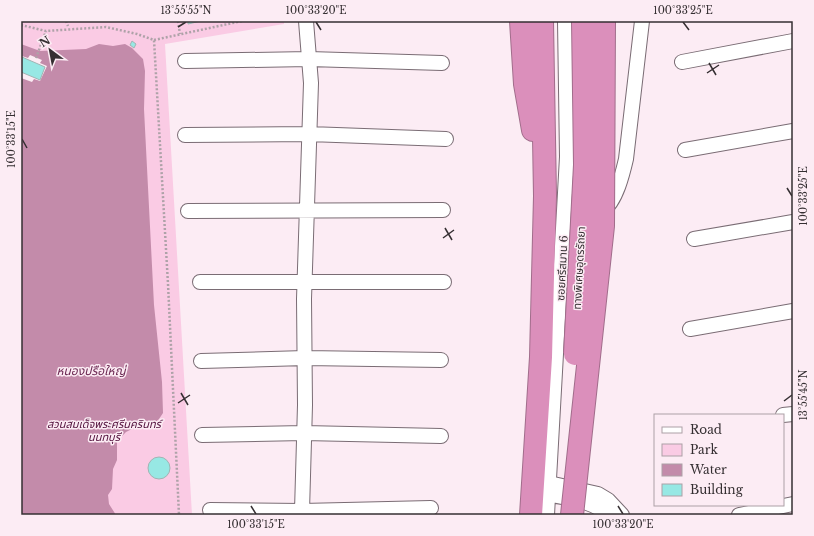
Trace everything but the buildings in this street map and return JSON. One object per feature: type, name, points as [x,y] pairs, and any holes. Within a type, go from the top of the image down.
[{"type":"highway","points":[[521,21],[525,84],[545,196]]},
{"type":"highway","points":[[531,515],[541,356],[545,196],[542,21]]},
{"type":"highway","name":"ทางพิเศษอุดรรัถยา","points":[[566,515],[585,165],[583,21]]},
{"type":"highway","points":[[572,515],[603,226],[604,21]]},
{"type":"street","points":[[302,511],[305,282],[311,83],[306,21]]},
{"type":"street","name":"ซอยศรีสมาน 6","points":[[547,515],[565,216],[567,157],[565,21]]},
{"type":"street","points":[[565,216],[592,216],[606,208],[618,188],[626,158],[642,21]]},
{"type":"street","points":[[682,62],[793,42]]},
{"type":"street","points":[[185,62],[309,59],[442,63]]},
{"type":"street","points":[[685,150],[793,131]]},
{"type":"street","points":[[185,136],[309,134],[446,139]]},
{"type":"street","points":[[188,211],[442,210]]},
{"type":"street","points":[[694,239],[793,222]]},
{"type":"street","points":[[200,282],[444,282]]},
{"type":"street","points":[[690,329],[793,311]]},
{"type":"street","points":[[201,361],[305,358],[441,360]]},
{"type":"street","points":[[202,435],[304,433],[441,436]]},
{"type":"street","points":[[548,489],[591,504],[600,508],[607,515]]},
{"type":"street","points":[[548,489],[598,494],[608,500],[622,515]]},
{"type":"street","points":[[739,515],[764,512],[793,504]]},
{"type":"street","points":[[210,510],[302,511],[431,508]]},
{"type":"path","points":[[66,21],[68,26]]},
{"type":"path","points":[[178,21],[180,34]]},
{"type":"path","points":[[21,25],[46,31],[106,27],[137,34],[154,40],[242,21]]},
{"type":"path","points":[[36,58],[46,31]]},
{"type":"path","points":[[154,40],[179,515]]},
{"type":"green space","name":"หนองปรือใหญ่","points":[[21,21],[284,21],[284,24],[165,44],[192,515],[21,515]]},
{"type":"water","name":"หนองปรือใหญ่","points":[[21,44],[40,51],[86,49],[99,44],[113,46],[125,44],[132,48],[143,59],[145,71],[144,109],[154,305],[162,382],[163,413],[152,425],[136,427],[126,432],[117,441],[117,460],[113,469],[112,489],[108,495],[109,504],[116,515],[21,515]]},
{"type":"pier","points":[[30,55],[42,60],[40,63],[47,66],[40,81],[34,79],[32,82],[21,78],[21,57],[28,58]]},
{"type":"park label","name":"สวนสมเด็จพระศรีนครินทร์ นนทบุรี","points":[[104,430]]}]
